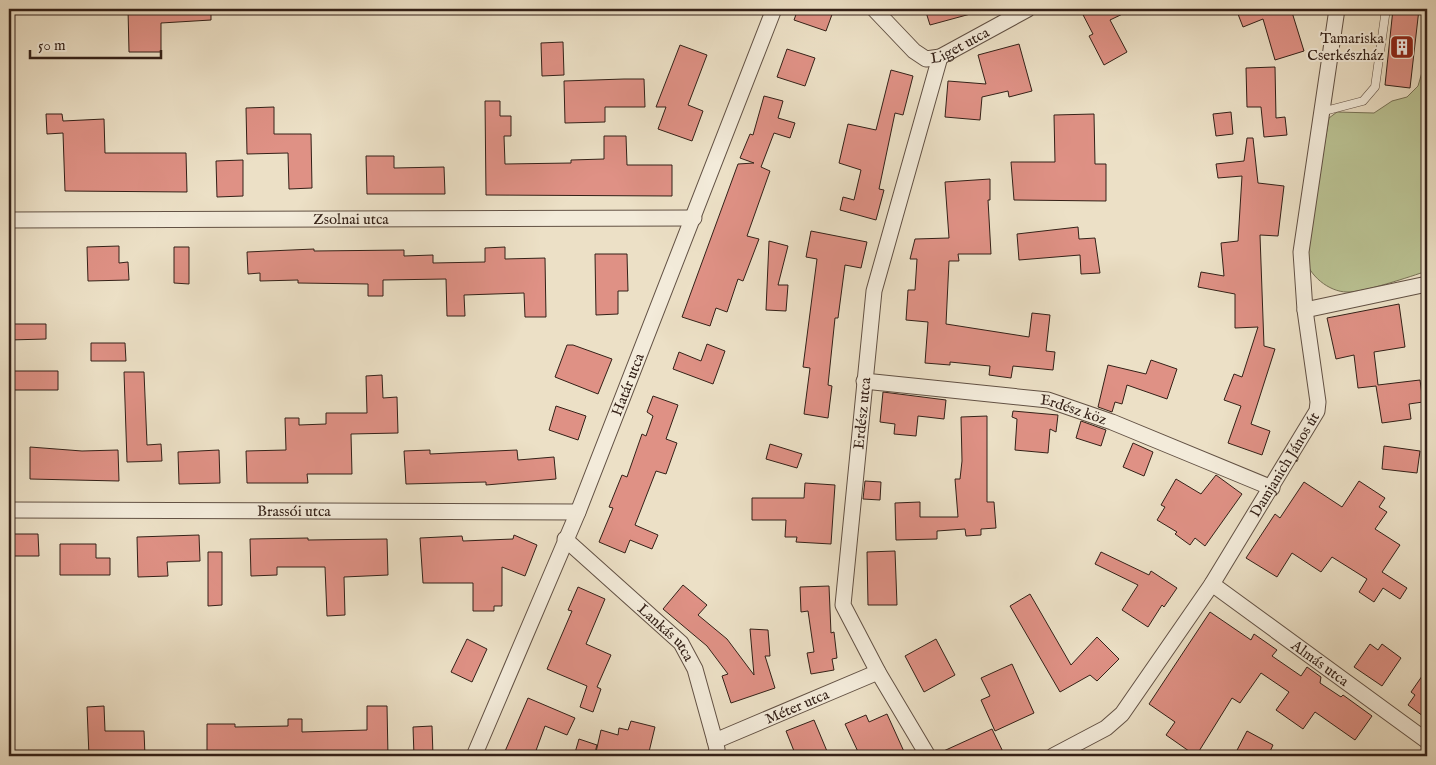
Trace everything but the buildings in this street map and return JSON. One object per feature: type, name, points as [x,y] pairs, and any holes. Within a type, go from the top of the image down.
[{"type":"street","name":"Határ utca","points":[[474,756],[578,512],[774,9]]},
{"type":"street","name":"Liget utca","points":[[874,9],[914,51],[926,59],[940,57],[1028,9]]},
{"type":"street","name":"Damjanich János út","points":[[1053,756],[1106,728],[1122,714],[1212,584],[1272,488],[1316,411],[1318,402],[1304,310],[1301,252],[1337,9]]},
{"type":"street","name":"Erdész utca","points":[[928,756],[878,672],[844,605],[874,291],[940,57]]},
{"type":"street","name":"Zsolnai utca","points":[[9,220],[694,218]]},
{"type":"street","points":[[1304,310],[1427,284]]},
{"type":"street","name":"Erdész köz","points":[[864,381],[1055,402],[1112,422],[1272,488]]},
{"type":"street","name":"Brassói utca","points":[[9,510],[578,512]]},
{"type":"street","name":"Lankás utca","points":[[565,539],[681,643],[695,669],[716,741],[717,749],[715,756]]},
{"type":"street","name":"Almás utca","points":[[1212,584],[1427,741]]},
{"type":"street","name":"Méter utca","points":[[716,741],[878,672]]},
{"type":"lane","points":[[1321,112],[1364,101],[1375,88],[1386,9]]},
{"type":"green space","points":[[1427,29],[1427,271],[1354,292],[1333,289],[1315,276],[1310,270],[1305,257],[1329,118],[1337,112],[1374,113],[1392,101],[1407,97],[1418,86],[1425,62]]},
{"type":"place","name":"Tamariska Cserkészház","points":[[1402,47]]}]
